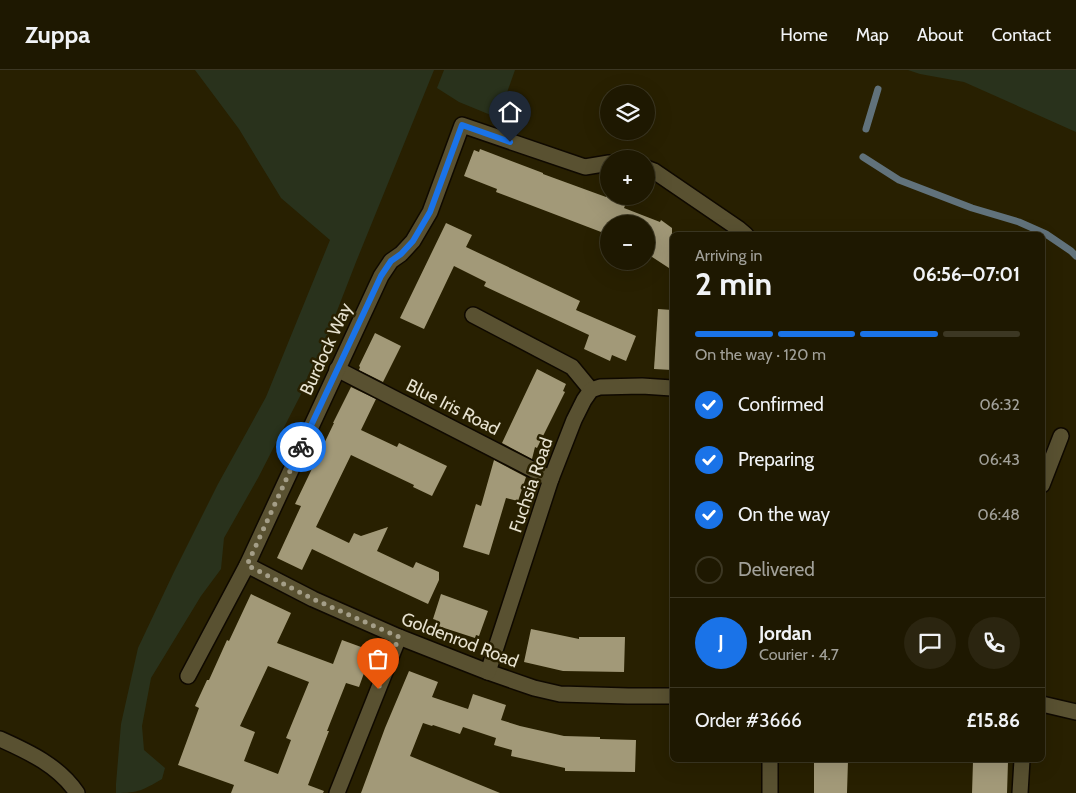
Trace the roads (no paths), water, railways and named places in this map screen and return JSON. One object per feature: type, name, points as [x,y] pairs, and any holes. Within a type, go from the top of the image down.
[{"type":"street","name":"Burdock Way","points":[[188,676],[247,565],[381,276],[391,261],[401,254],[413,241],[430,212],[462,125],[585,167],[600,164]]},
{"type":"street","points":[[655,172],[742,232]]},
{"type":"street","points":[[473,315],[572,367],[592,390],[600,387],[642,386],[670,388]]},
{"type":"street","name":"Blue Iris Road","points":[[337,369],[552,479]]},
{"type":"street","name":"Fuchsia Road","points":[[488,672],[552,479],[574,420],[584,400],[592,390]]},
{"type":"street","points":[[1045,477],[1061,436]]},
{"type":"street","name":"Goldenrod Road","points":[[247,565],[313,599],[399,637],[534,688],[560,694],[670,696]]},
{"type":"street","points":[[337,793],[399,637]]},
{"type":"street","points":[[1045,705],[1076,712]]},
{"type":"street","points":[[0,739],[49,764],[71,784],[77,793]]},
{"type":"street","points":[[770,762],[770,793]]},
{"type":"street","points":[[1020,793],[1022,762]]},
{"type":"waterway","points":[[866,129],[878,89]]},
{"type":"waterway","points":[[863,157],[899,180],[972,208],[1019,222],[1042,232]]},
{"type":"waterway","points":[[1045,234],[1076,256]]}]
